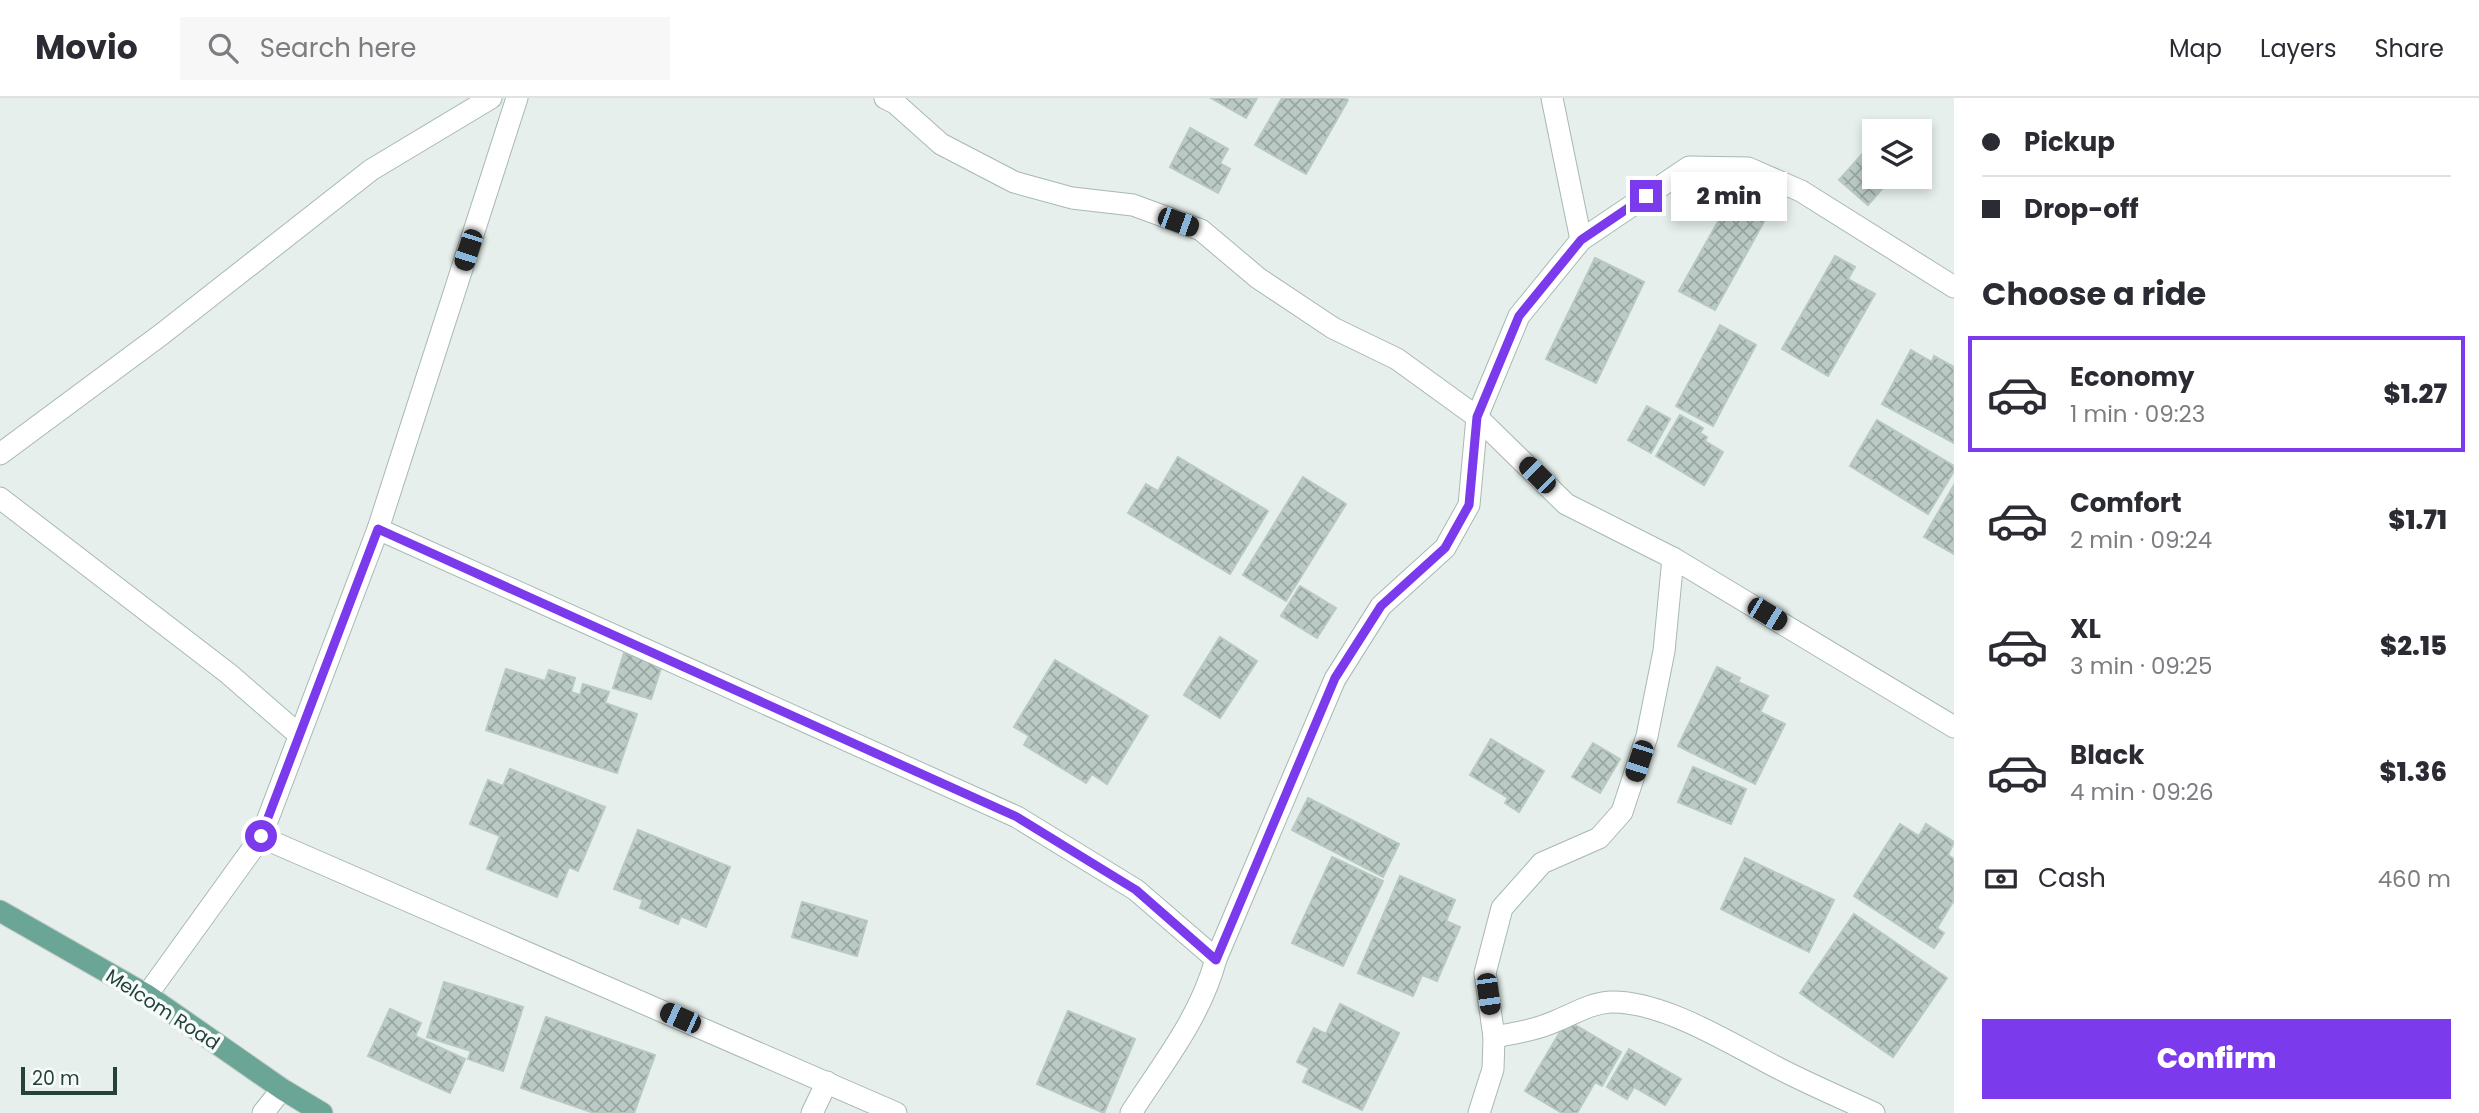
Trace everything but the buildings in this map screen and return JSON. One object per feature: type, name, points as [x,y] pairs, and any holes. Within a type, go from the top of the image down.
[{"type":"main road","name":"Melcom Road","points":[[0,911],[147,995],[282,1089],[322,1113]]},
{"type":"street","points":[[0,454],[162,334],[371,170],[491,98]]},
{"type":"street","points":[[147,995],[261,836],[378,529],[517,98]]},
{"type":"street","points":[[1552,98],[1581,240]]},
{"type":"street","points":[[894,100],[941,144],[1014,182],[1072,198],[1133,205],[1201,230],[1258,278],[1333,328],[1397,359],[1477,417],[1566,504],[1673,558],[1954,727]]},
{"type":"street","points":[[1131,1113],[1190,1025],[1210,984],[1216,960],[1335,678],[1381,606],[1445,548],[1469,505],[1477,417],[1519,316],[1581,240],[1689,167],[1748,168],[1801,191],[1954,287]]},
{"type":"street","points":[[0,498],[229,674],[298,734]]},
{"type":"street","points":[[378,529],[1017,817],[1136,890],[1216,960]]},
{"type":"street","points":[[1479,1113],[1493,1069],[1494,1037],[1485,973],[1502,908],[1542,863],[1598,838],[1622,812],[1647,736],[1655,700],[1664,651],[1673,558]]},
{"type":"street","points":[[261,836],[896,1113]]},
{"type":"street","points":[[1494,1037],[1529,1031],[1556,1022],[1583,1007],[1611,1002],[1648,1007],[1700,1027],[1874,1113]]},
{"type":"street","points":[[812,1113],[827,1082]]},
{"type":"street","points":[[263,1113],[282,1089]]},
{"type":"route","points":[[261,836],[378,529],[1017,817],[1136,890],[1216,960],[1335,678],[1381,606],[1445,548],[1469,505],[1477,417],[1519,316],[1581,240],[1646,196]]}]
